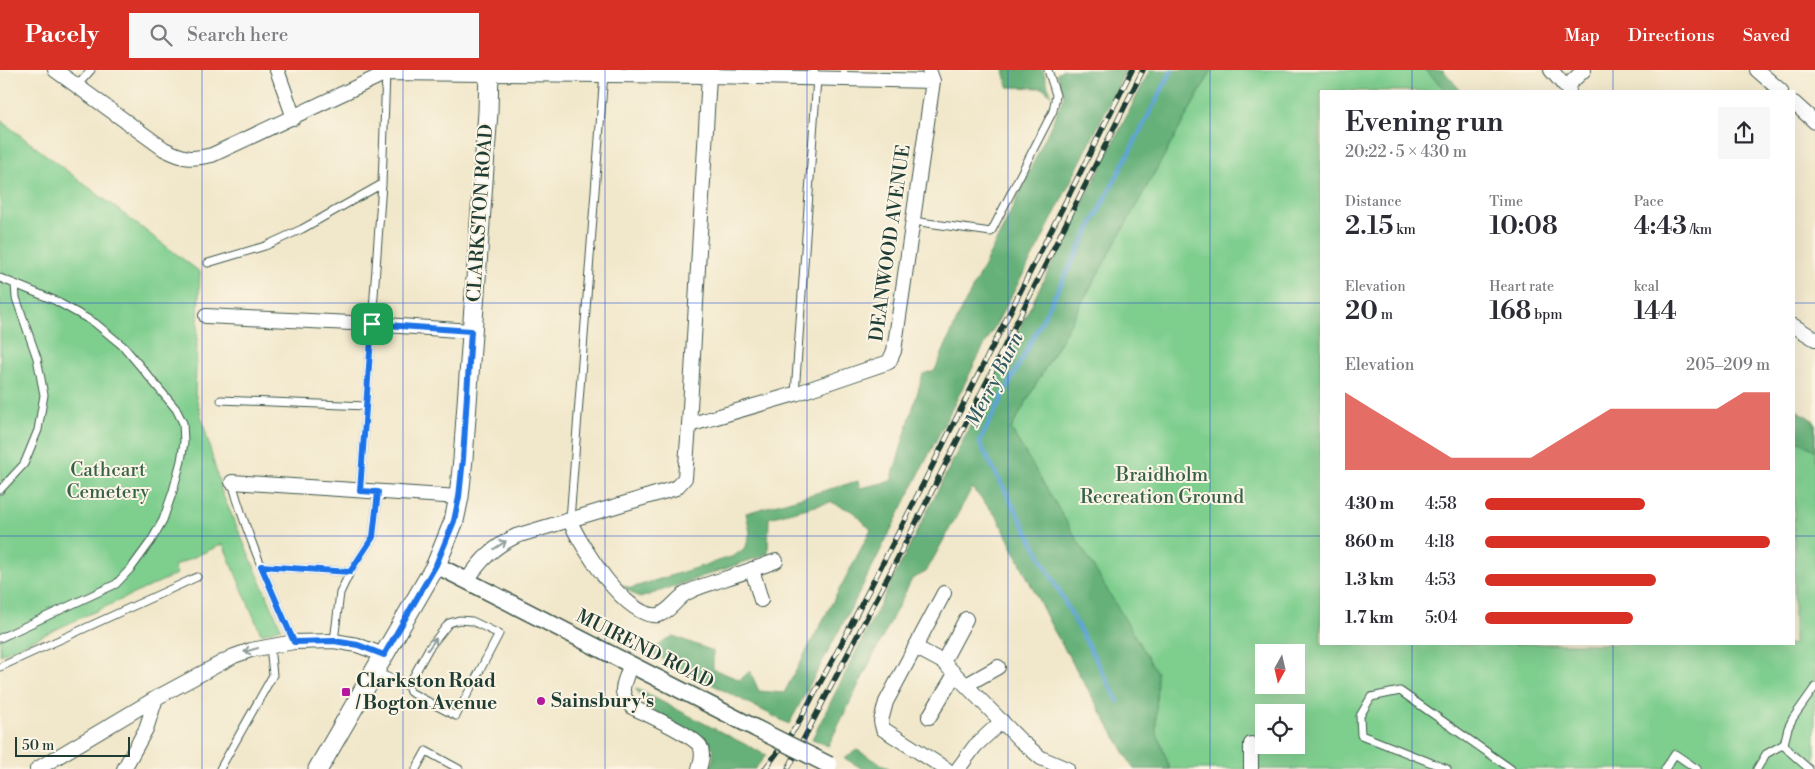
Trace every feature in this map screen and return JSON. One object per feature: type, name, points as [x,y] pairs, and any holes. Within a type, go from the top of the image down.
[{"type":"main road","name":"CLARKSTON ROAD","points":[[321,768],[374,671],[436,565],[454,521],[459,497],[464,450],[488,112],[489,72]]},
{"type":"street","points":[[55,70],[164,149],[182,158],[197,159],[212,156],[386,72],[931,76]]},
{"type":"street","points":[[278,70],[294,118]]},
{"type":"street","points":[[1551,70],[1567,89],[1584,70]]},
{"type":"street","points":[[1757,70],[1780,90]]},
{"type":"street","points":[[467,580],[483,558],[500,544],[516,536],[676,488],[685,478],[708,73]]},
{"type":"street","name":"DEANWOOD AVENUE","points":[[689,425],[795,394],[889,362],[894,351],[931,76]]},
{"type":"street","points":[[1795,104],[1815,122]]},
{"type":"street","points":[[206,316],[471,331]]},
{"type":"street","points":[[1795,327],[1815,339]]},
{"type":"street","points":[[232,482],[459,497]]},
{"type":"street","points":[[570,521],[577,537],[620,596],[634,608],[651,614],[659,615],[685,594],[700,587],[776,561]]},
{"type":"street","name":"MUIREND ROAD","points":[[436,565],[832,767]]},
{"type":"street","points":[[752,570],[761,600]]},
{"type":"street","points":[[944,592],[886,702],[881,721],[883,729],[946,769]]},
{"type":"street","points":[[943,662],[966,619]]},
{"type":"street","points":[[37,769],[156,698],[234,656],[251,650],[294,642],[334,641],[358,645],[384,655]]},
{"type":"street","points":[[915,647],[943,662],[1041,758],[1067,769]]},
{"type":"street","points":[[630,664],[622,692],[625,700],[632,707],[692,739],[701,748],[702,756],[699,769]]},
{"type":"street","points":[[966,685],[998,666]]},
{"type":"street","points":[[929,717],[955,674]]},
{"type":"street","points":[[124,769],[146,729],[156,698]]},
{"type":"street","points":[[958,769],[976,746],[1002,721]]},
{"type":"street","points":[[1251,744],[1251,769]]},
{"type":"lane","points":[[76,87],[91,70]]},
{"type":"lane","points":[[913,221],[992,232],[1053,110],[1056,95],[1048,70]]},
{"type":"lane","points":[[360,491],[382,184],[386,72]]},
{"type":"lane","points":[[570,521],[604,73]]},
{"type":"lane","points":[[795,394],[816,74]]},
{"type":"lane","points":[[208,263],[265,246],[302,229],[382,184]]},
{"type":"lane","points":[[0,278],[54,300],[95,324],[124,347],[176,408],[183,424],[184,442],[177,476],[163,520],[151,541],[132,567],[116,584],[0,638]]},
{"type":"lane","points":[[0,490],[24,464],[38,430],[44,395],[37,358],[16,298],[15,284]]},
{"type":"lane","points":[[221,400],[366,406]]},
{"type":"lane","points":[[232,482],[239,508],[261,566],[294,642]]},
{"type":"lane","points":[[334,641],[340,593],[350,572],[373,537],[378,492]]},
{"type":"lane","points":[[261,566],[350,572]]},
{"type":"lane","points":[[0,667],[197,577]]},
{"type":"lane","points":[[374,671],[408,686],[410,692],[456,716],[499,634],[472,621],[459,620],[448,623],[429,648],[408,686]]},
{"type":"lane","points":[[220,769],[273,675],[270,646]]},
{"type":"lane","points":[[1757,769],[1766,754],[1784,744],[1793,718],[1815,687]]},
{"type":"lane","points":[[1447,769],[1361,735],[1360,716],[1371,697],[1400,691],[1511,769]]},
{"type":"lane","points":[[1784,744],[1809,769]]},
{"type":"lane","points":[[416,769],[426,751],[459,769]]},
{"type":"lane","points":[[1665,769],[1675,754],[1697,769]]},
{"type":"green space","points":[[1004,70],[1043,70],[1051,95],[1043,88],[1008,87]]},
{"type":"green space","points":[[1062,70],[1126,70],[1038,247],[977,359],[857,597],[789,724],[653,654],[659,645],[673,636],[713,651],[713,669],[740,680],[750,671],[759,691],[784,693],[871,530],[854,512],[831,502],[769,518],[768,554],[640,598],[619,584],[631,588],[734,556],[746,547],[750,532],[746,513],[858,481],[860,488],[891,481],[923,374],[935,370],[959,315],[1005,224],[1064,97],[1057,73]]},
{"type":"green space","points":[[1150,70],[1212,70],[1011,429],[1157,673],[1156,730],[1170,769],[1134,769],[1052,627],[998,518],[972,488],[926,572],[912,579],[828,746],[812,739]]},
{"type":"green space","name":"Braidholm Recreation Ground","points":[[1212,70],[1426,70],[1445,90],[1320,90],[1320,645],[1795,645],[1795,409],[1815,422],[1815,769],[1134,769],[1052,627],[998,518],[972,488],[1011,429]]},
{"type":"green space","points":[[1426,70],[1443,70],[1460,90],[1445,90]]},
{"type":"green space","name":"Cathcart Cemetery","points":[[0,120],[200,272],[195,393],[222,493],[281,628],[261,634],[223,544],[174,566],[177,574],[0,655]]},
{"type":"green space","points":[[1795,409],[1815,422],[1815,451],[1795,439]]},
{"type":"green space","points":[[635,688],[766,755],[755,769],[710,769],[714,749],[706,742],[656,715]]},
{"type":"green space","points":[[857,750],[890,769],[863,769],[844,758]]},
{"type":"waterway","name":"Merry Burn","points":[[1118,701],[979,442],[1172,70]]},
{"type":"railway","points":[[765,769],[796,727],[838,650],[1132,70]]},
{"type":"railway","points":[[788,769],[919,517],[1143,70]]},
{"type":"place","name":"Clarkston Road / Bogton Avenue","points":[[346,692]]},
{"type":"place","name":"Sainsbury's","points":[[541,701]]},
{"type":"route","points":[[372,324],[471,331],[463,459],[459,497],[454,521],[436,565],[384,655],[358,645],[334,641],[294,642],[261,566],[350,572],[373,537],[378,492],[360,491],[372,324]]}]
